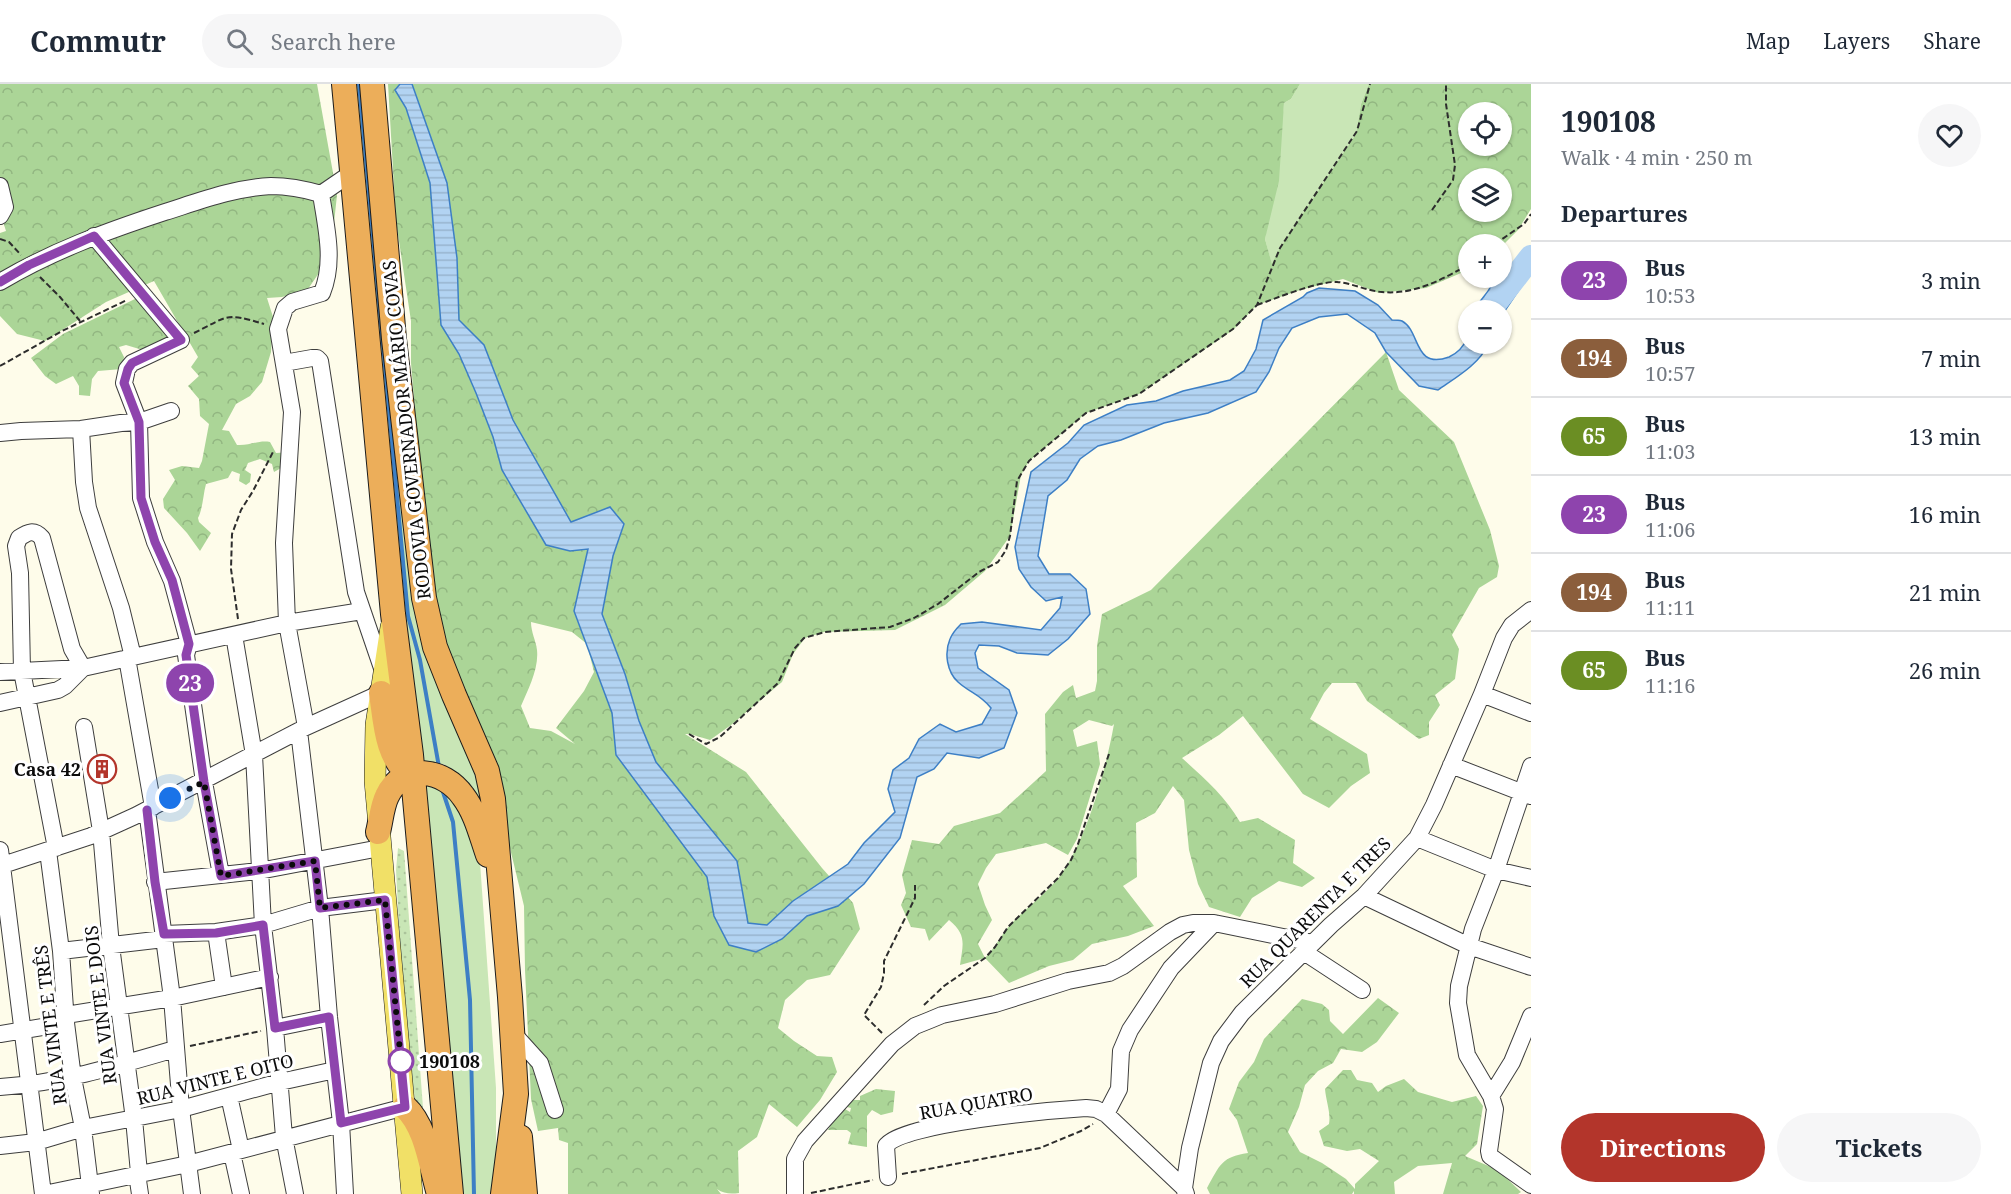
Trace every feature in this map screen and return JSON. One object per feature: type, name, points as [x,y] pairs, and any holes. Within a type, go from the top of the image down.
[{"type":"highway","name":"RODOVIA GOVERNADOR MÁRIO COVAS","points":[[344,84],[393,614],[412,775],[451,1194]]},
{"type":"highway","name":"RODOVIA GOVERNADOR MÁRIO COVAS","points":[[372,84],[394,339],[424,598],[435,646],[487,771],[493,799],[516,1094],[503,1194]]},
{"type":"highway","points":[[382,682],[386,726],[394,756],[403,770],[412,775]]},
{"type":"highway","points":[[379,840],[387,796],[398,781],[428,772],[441,776],[463,796],[476,818],[501,895]]},
{"type":"highway","points":[[516,1094],[525,1194]]},
{"type":"highway","points":[[405,1107],[414,1115],[419,1126],[439,1194]]},
{"type":"main road","points":[[393,614],[376,725],[375,781],[412,1194]]},
{"type":"street","points":[[0,282],[29,265],[94,236],[221,193],[249,188],[288,186],[321,194],[353,172]]},
{"type":"street","points":[[0,186],[5,207],[0,216]]},
{"type":"street","points":[[321,194],[329,254],[325,285],[322,292],[292,302],[285,308],[278,329],[292,412],[284,543],[287,623],[302,729],[341,1123],[345,1194]]},
{"type":"street","points":[[94,236],[181,340],[138,360],[128,369],[124,387],[139,422],[141,491],[146,517],[172,580],[189,644],[186,655],[204,782],[221,876]]},
{"type":"street","points":[[284,363],[312,358],[320,361],[356,592],[382,682],[344,709],[204,782],[101,831],[52,849],[1,860],[44,1194],[90,1190],[138,1174],[188,1164],[405,1107]]},
{"type":"street","points":[[0,433],[81,429],[139,422],[171,411]]},
{"type":"street","points":[[81,429],[88,508],[126,624],[150,808],[155,882],[172,998],[181,1109],[192,1194]]},
{"type":"street","name":"RUA VINTE E TRÊS","points":[[83,668],[72,649],[44,544],[37,533],[33,532],[19,538],[16,546],[20,573],[22,671],[52,849],[66,1019],[90,1190]]},
{"type":"street","points":[[0,672],[83,668],[287,623],[362,610]]},
{"type":"street","name":"RUA QUARENTA E TRES","points":[[1185,1191],[1190,1148],[1211,1063],[1221,1041],[1242,1013],[1364,896],[1417,838],[1434,805],[1504,638],[1512,625],[1531,610]]},
{"type":"street","points":[[234,635],[254,755],[263,925],[270,977],[284,1137],[294,1194]]},
{"type":"street","points":[[0,703],[50,693],[65,686],[83,668]]},
{"type":"street","points":[[1482,694],[1531,713]]},
{"type":"street","points":[[344,709],[364,714],[376,725]]},
{"type":"street","name":"RUA VINTE E DOIS","points":[[84,727],[101,831],[111,946],[134,1119],[140,1194]]},
{"type":"street","points":[[1451,765],[1526,794]]},
{"type":"street","points":[[1531,766],[1526,794],[1468,946],[1459,986],[1458,1003],[1467,1055],[1491,1096],[1495,1109],[1490,1156],[1531,1185]]},
{"type":"street","points":[[1417,838],[1496,870],[1531,878]]},
{"type":"street","points":[[155,882],[221,876],[315,861],[379,840]]},
{"type":"street","points":[[1364,896],[1468,946],[1531,967]]},
{"type":"street","points":[[61,951],[164,937],[216,933],[263,925],[320,908],[385,900]]},
{"type":"street","points":[[1185,1191],[1106,1114],[1119,1089],[1121,1051],[1130,1029],[1171,968],[1214,922]]},
{"type":"street","points":[[795,1194],[794,1163],[797,1152],[812,1132],[892,1044],[915,1026],[942,1016],[995,1004],[1045,987],[1109,973],[1183,925],[1214,922],[1308,948],[1362,990]]},
{"type":"street","points":[[216,933],[225,987]]},
{"type":"street","points":[[0,1034],[118,1007],[270,977]]},
{"type":"street","points":[[1491,1096],[1512,1062],[1531,1016]]},
{"type":"street","points":[[275,1028],[329,1017]]},
{"type":"street","points":[[512,1032],[540,1063],[555,1110]]},
{"type":"street","points":[[0,1088],[73,1078],[175,1049]]},
{"type":"street","name":"RUA VINTE E OITO","points":[[0,1146],[36,1142],[83,1128],[181,1109],[280,1082],[335,1070]]},
{"type":"street","points":[[229,1096],[241,1194]]},
{"type":"street","name":"RUA QUATRO","points":[[888,1177],[885,1151],[888,1142],[922,1130],[1021,1112],[1086,1108],[1096,1109],[1106,1114]]},
{"type":"path","points":[[690,734],[706,744],[720,737],[778,683],[795,648],[804,638],[825,632],[891,627],[922,614],[979,572],[998,562],[1006,550],[1010,536],[1017,481],[1029,461],[1086,413],[1138,394],[1233,329],[1257,305],[1280,249],[1357,131],[1370,84]]},
{"type":"path","points":[[1432,210],[1454,180],[1455,165],[1446,104],[1446,84]]},
{"type":"path","points":[[1510,234],[1524,224],[1531,214]]},
{"type":"path","points":[[0,239],[9,242],[80,321]]},
{"type":"path","points":[[1257,305],[1303,289],[1336,282],[1381,292],[1416,289],[1434,284],[1458,271]]},
{"type":"path","points":[[0,366],[80,321],[115,306],[139,291]]},
{"type":"path","points":[[181,340],[230,316],[278,329]]},
{"type":"path","points":[[235,602],[231,569],[234,525],[278,442]]},
{"type":"path","points":[[917,1011],[944,986],[985,958],[1008,927],[1058,879],[1071,860],[1078,844],[1109,754]]},
{"type":"path","points":[[892,1044],[864,1015],[881,987],[884,962],[915,898],[915,885]]},
{"type":"path","points":[[175,1049],[275,1028]]},
{"type":"path","points":[[808,1194],[1040,1148],[1082,1131],[1106,1114]]},
{"type":"green space","points":[[0,84],[317,84],[337,195],[334,223],[323,267],[308,289],[282,297],[267,298],[273,317],[271,352],[262,382],[250,396],[236,404],[222,430],[229,431],[237,445],[270,442],[276,453],[292,452],[283,467],[274,472],[272,464],[260,459],[248,463],[245,470],[251,474],[250,482],[246,485],[239,481],[240,474],[232,471],[228,478],[206,484],[198,518],[199,522],[211,533],[200,551],[164,508],[163,499],[175,480],[169,470],[182,466],[199,468],[202,461],[209,424],[200,416],[199,399],[188,386],[199,376],[191,367],[198,357],[154,281],[106,302],[45,341],[17,334],[0,316],[0,233],[6,231],[0,212]]},
{"type":"green space","points":[[353,84],[364,84],[438,683],[486,802],[490,849],[460,779],[444,764],[418,765]]},
{"type":"green space","points":[[388,84],[1300,84],[1291,99],[1284,103],[1279,181],[1265,239],[1272,264],[1278,251],[1356,134],[1361,104],[1369,84],[1531,84],[1531,209],[1512,236],[1512,234],[1458,234],[1458,274],[1426,288],[1379,293],[1343,279],[1300,290],[1257,305],[1233,330],[1139,394],[1086,413],[1029,461],[1021,475],[1010,536],[985,571],[945,605],[895,630],[824,632],[805,638],[793,654],[782,682],[731,725],[710,740],[685,734],[746,772],[822,868],[853,903],[860,929],[830,975],[807,980],[785,1000],[778,1028],[817,1056],[832,1057],[837,1072],[820,1100],[797,1127],[769,1104],[757,1137],[738,1151],[739,1193],[722,1192],[717,1189],[721,1194],[568,1194],[568,1143],[559,1140],[558,1128],[538,1131],[531,1099],[524,906],[508,840],[441,636],[427,558],[411,363],[411,321],[396,221]],"holes":[[[531,622],[572,632],[587,644],[594,672],[584,691],[556,728],[575,744],[551,731],[530,728],[521,706],[532,679],[537,657]]]},
{"type":"green space","points":[[1300,84],[1369,84],[1361,104],[1356,134],[1278,251],[1272,265],[1265,239],[1284,103],[1291,99]]},
{"type":"green space","points":[[137,298],[168,337],[146,351],[126,345],[119,347],[124,357],[122,369],[98,371],[92,379],[90,396],[79,395],[79,386],[73,376],[56,384],[45,376],[31,358],[63,334]]},
{"type":"green space","points":[[1386,352],[1399,390],[1454,442],[1490,530],[1499,566],[1497,577],[1479,588],[1452,635],[1459,649],[1455,679],[1435,695],[1440,705],[1429,722],[1429,735],[1419,739],[1367,701],[1356,683],[1332,683],[1324,693],[1310,719],[1367,754],[1370,773],[1351,786],[1329,808],[1303,794],[1243,716],[1219,735],[1182,758],[1221,796],[1240,822],[1258,818],[1295,840],[1293,863],[1315,878],[1302,887],[1279,881],[1252,898],[1240,917],[1209,907],[1198,884],[1189,850],[1184,800],[1173,786],[1155,813],[1136,823],[1137,877],[1123,886],[1154,926],[1128,936],[1092,944],[1073,960],[1049,966],[1009,983],[985,958],[960,965],[962,940],[955,925],[949,920],[929,941],[925,929],[911,927],[901,905],[906,893],[902,875],[912,840],[939,844],[954,826],[1000,813],[1046,771],[1045,714],[1063,692],[1073,685],[1076,698],[1095,691],[1097,646],[1102,614],[1151,590]],"holes":[[[1089,720],[1112,726],[1114,724],[1094,803],[1070,861],[1054,883],[1010,925],[985,958],[978,944],[992,920],[978,884],[986,868],[996,854],[1046,843],[1068,855],[1077,839],[1100,764],[1097,741],[1077,747],[1073,730]]]},
{"type":"green space","points":[[433,780],[457,801],[479,848],[496,1088],[496,1166],[491,1194],[459,1194],[422,783]]},
{"type":"green space","points":[[398,848],[404,851],[423,1108],[415,1099],[403,1004],[396,870]]},
{"type":"green space","points":[[1378,998],[1399,1013],[1377,1042],[1362,1052],[1341,1049],[1333,1063],[1318,1071],[1305,1085],[1299,1107],[1288,1132],[1300,1152],[1346,1179],[1355,1189],[1355,1184],[1379,1161],[1360,1149],[1347,1151],[1324,1146],[1319,1131],[1329,1124],[1325,1089],[1343,1070],[1351,1070],[1357,1080],[1372,1083],[1378,1092],[1404,1079],[1418,1092],[1452,1102],[1476,1096],[1483,1106],[1477,1144],[1465,1156],[1498,1170],[1521,1192],[1518,1194],[1443,1194],[1452,1163],[1418,1166],[1394,1182],[1395,1194],[1354,1194],[1354,1191],[1352,1194],[1210,1194],[1207,1188],[1222,1163],[1232,1157],[1248,1153],[1237,1120],[1229,1109],[1239,1082],[1254,1062],[1264,1039],[1302,999],[1322,1004],[1329,1010],[1330,1021],[1343,1034]]},
{"type":"green space","points":[[876,1089],[895,1091],[893,1112],[881,1115],[872,1110],[867,1116],[867,1147],[848,1144],[851,1133],[847,1130],[828,1130],[836,1116],[845,1109],[850,1112],[851,1108],[847,1107],[853,1100],[860,1100],[860,1096]]},
{"type":"water","points":[[400,84],[412,84],[447,183],[457,258],[459,320],[484,345],[513,420],[571,522],[610,507],[624,524],[613,556],[602,614],[625,674],[639,721],[656,762],[737,861],[748,923],[767,925],[793,901],[848,864],[864,843],[895,812],[888,789],[893,770],[909,758],[919,739],[940,724],[956,732],[982,724],[991,708],[954,678],[949,668],[948,644],[961,624],[982,622],[1041,630],[1060,608],[1062,597],[1046,601],[1031,587],[1019,569],[1015,547],[1031,472],[1068,443],[1084,425],[1127,405],[1156,401],[1183,391],[1230,380],[1244,371],[1256,349],[1263,320],[1319,288],[1355,291],[1378,305],[1392,320],[1402,321],[1408,326],[1419,348],[1429,358],[1437,360],[1449,357],[1458,350],[1458,354],[1482,354],[1473,364],[1438,390],[1419,386],[1386,352],[1375,333],[1347,314],[1319,317],[1292,328],[1256,392],[1208,413],[1164,423],[1121,440],[1098,446],[1080,459],[1067,480],[1048,496],[1038,556],[1049,574],[1070,574],[1086,589],[1090,614],[1068,639],[1048,655],[1017,653],[999,646],[979,645],[975,653],[978,668],[1009,690],[1017,713],[1004,748],[979,758],[947,753],[934,769],[917,777],[900,838],[864,884],[838,906],[807,916],[782,939],[756,952],[729,945],[714,916],[707,877],[616,755],[612,713],[574,611],[588,549],[570,551],[546,545],[502,470],[493,437],[476,393],[459,354],[441,325],[430,183],[406,108],[395,90]]},
{"type":"water","points":[[1512,273],[1525,281],[1512,300],[1481,300],[1490,288],[1512,288]]},
{"type":"waterway","points":[[359,84],[408,616],[420,660],[439,767]]},
{"type":"waterway","points":[[1498,300],[1531,257]]},
{"type":"waterway","points":[[442,789],[453,822],[470,1000],[474,1194]]},
{"type":"bus line","name":"23","points":[[0,282],[29,265],[94,236],[181,340],[132,363],[125,376],[124,387],[139,422],[141,498],[155,542],[172,580],[189,644],[186,655],[204,782],[221,876],[315,861],[320,908],[385,900],[405,1107],[341,1123],[329,1017],[275,1028],[263,925],[216,933],[164,934],[155,882],[147,810]]},
{"type":"place","name":"Casa 42","points":[[102,769]]},
{"type":"place","name":"190108","points":[[401,1061]]},
{"type":"route","points":[[170,798],[204,782],[221,876],[315,861],[320,908],[385,900],[401,1061]]}]
